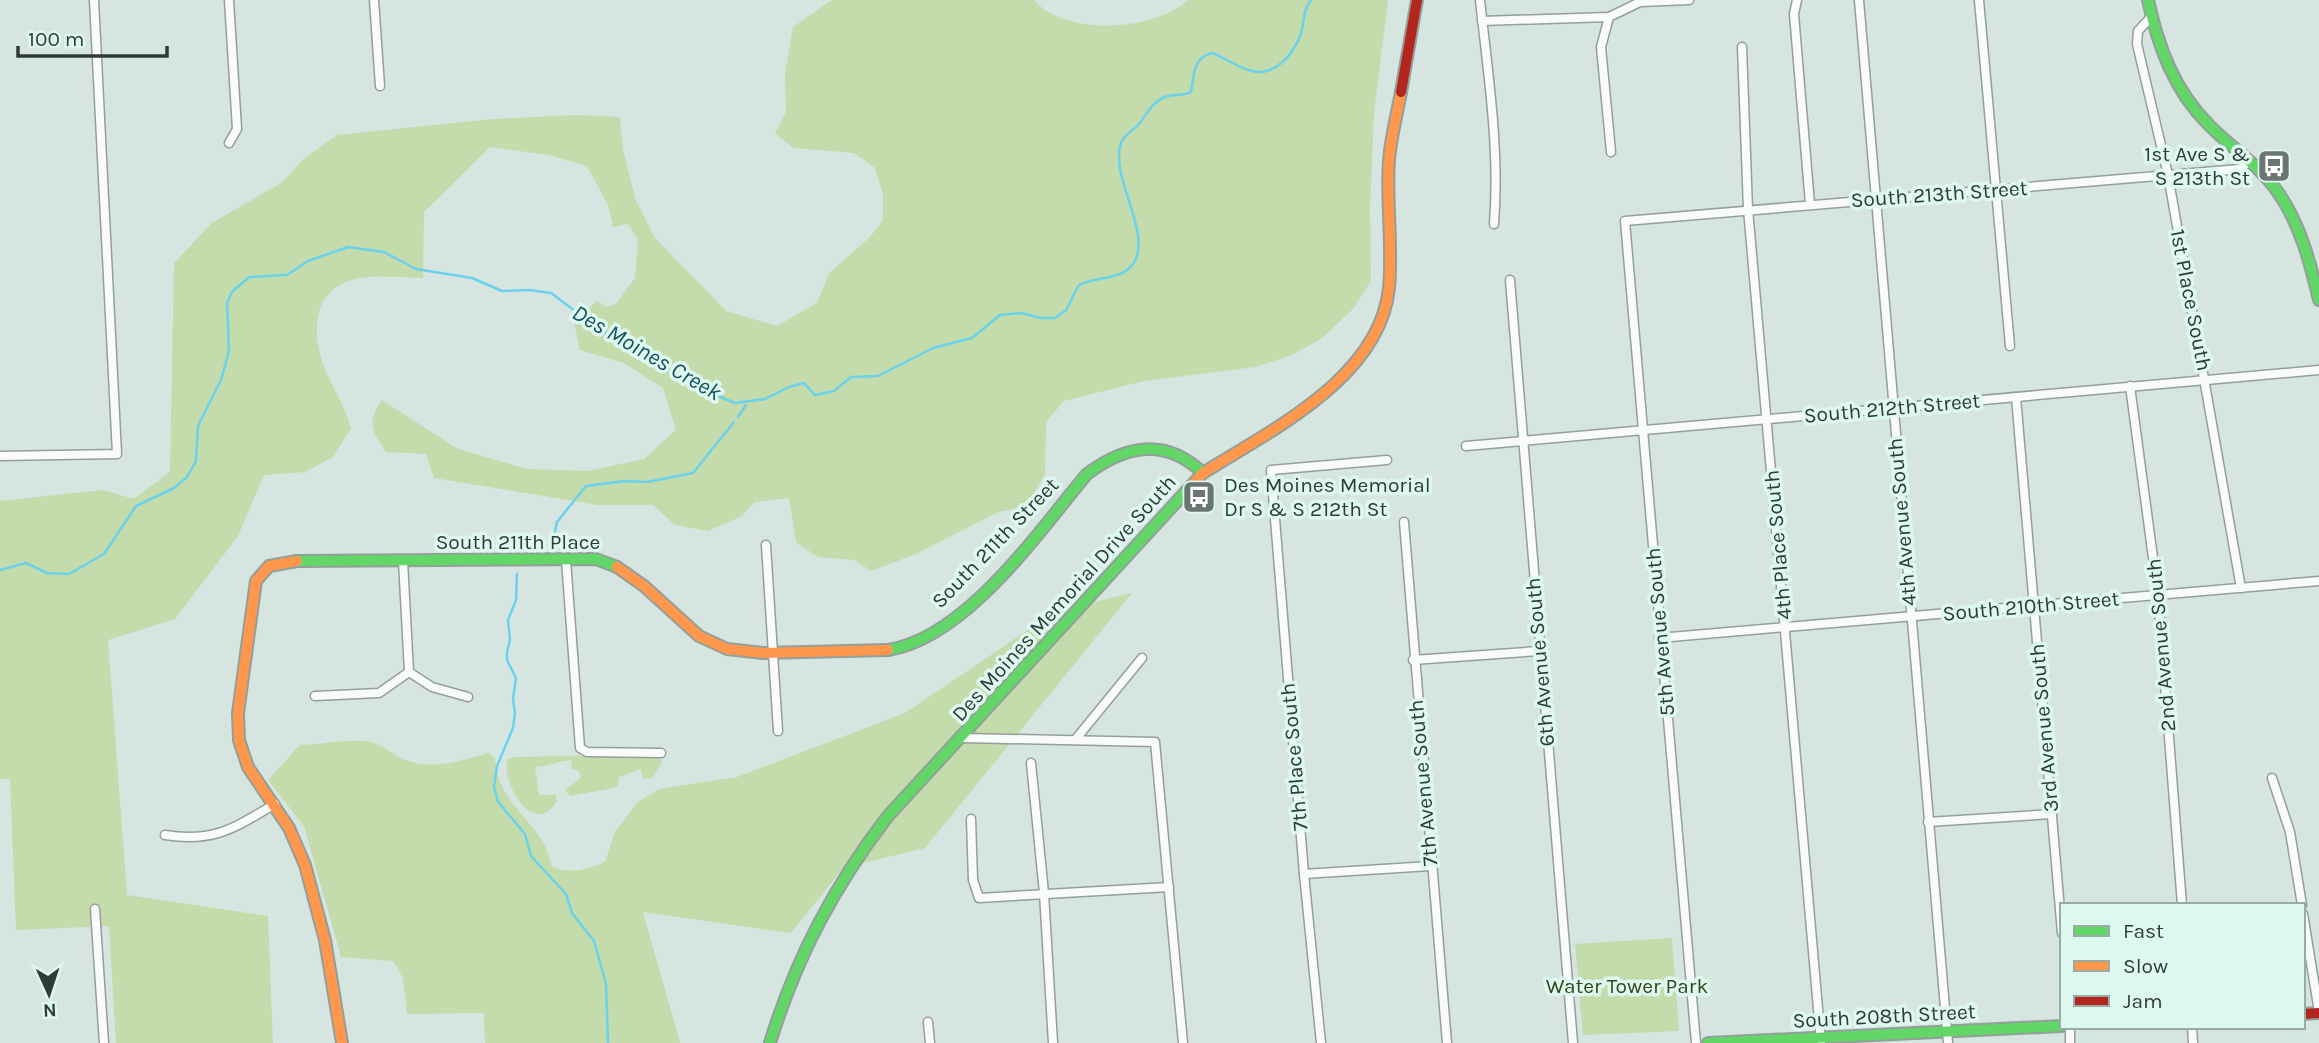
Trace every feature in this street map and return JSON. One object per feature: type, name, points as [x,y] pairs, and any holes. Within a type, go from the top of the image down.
[{"type":"street","points":[[0,456],[117,454],[94,0]]},
{"type":"street","points":[[229,0],[237,130],[229,143]]},
{"type":"street","points":[[374,0],[380,86]]},
{"type":"street","name":"Des Moines Memorial Drive South","points":[[771,1043],[787,984],[806,938],[828,901],[888,816],[963,738],[1203,473],[1310,405],[1370,343],[1380,322],[1389,289],[1389,159],[1417,0]]},
{"type":"street","points":[[1480,0],[1493,125],[1496,195],[1494,224]]},
{"type":"street","points":[[1482,21],[1609,17],[1639,1],[1689,0]]},
{"type":"street","points":[[1797,0],[1794,14],[1810,204]]},
{"type":"street","name":"4th Avenue South","points":[[1859,0],[1948,1038]]},
{"type":"street","points":[[1979,0],[2010,346]]},
{"type":"street","points":[[2148,0],[2151,17],[2169,68],[2192,105],[2277,191],[2297,222],[2309,254],[2319,300]]},
{"type":"street","points":[[1609,17],[1601,47],[1611,152]]},
{"type":"street","name":"1st Place South","points":[[2151,17],[2138,31],[2137,44],[2168,175],[2241,589]]},
{"type":"street","name":"4th Place South","points":[[1742,47],[1748,209],[1821,1040]]},
{"type":"street","name":"South 213th Street","points":[[1625,221],[2240,169],[2250,161]]},
{"type":"street","name":"5th Avenue South","points":[[1625,221],[1696,1043]]},
{"type":"street","name":"6th Avenue South","points":[[1510,280],[1521,440],[1573,1043]]},
{"type":"street","name":"South 212th Street","points":[[1466,446],[1644,428],[2319,370]]},
{"type":"street","name":"2nd Avenue South","points":[[2130,386],[2158,595],[2182,903]]},
{"type":"street","name":"3rd Avenue South","points":[[2017,397],[2060,909]]},
{"type":"street","name":"South 211th Street","points":[[910,645],[932,633],[965,608],[1102,461],[1132,452],[1167,450],[1181,453],[1203,473]]},
{"type":"street","name":"7th Place South","points":[[1321,1043],[1304,874],[1271,470],[1387,460]]},
{"type":"street","name":"7th Avenue South","points":[[1404,522],[1430,866],[1447,1043]]},
{"type":"street","points":[[766,545],[778,731]]},
{"type":"street","name":"South 211th Place","points":[[275,804],[247,765],[239,740],[238,721],[251,645],[258,577],[264,569],[284,561],[596,559],[622,568],[700,637],[735,651],[888,650],[910,645]]},
{"type":"street","points":[[566,560],[580,748],[587,752],[662,752]]},
{"type":"street","points":[[403,561],[409,672]]},
{"type":"street","name":"South 210th Street","points":[[1659,638],[2319,581]]},
{"type":"street","points":[[1413,660],[1539,651]]},
{"type":"street","points":[[1074,740],[1142,659]]},
{"type":"street","points":[[315,696],[379,693],[409,672]]},
{"type":"street","points":[[409,672],[432,687],[468,697]]},
{"type":"street","points":[[963,738],[1155,743],[1183,1043]]},
{"type":"street","points":[[1031,763],[1044,893],[1053,1043]]},
{"type":"street","points":[[2273,778],[2290,832],[2302,903]]},
{"type":"street","points":[[165,835],[189,839],[215,836],[275,804],[294,835],[310,878],[342,1043]]},
{"type":"street","points":[[1928,822],[2052,814]]},
{"type":"street","points":[[971,820],[973,880],[979,898],[1169,887]]},
{"type":"street","points":[[1304,874],[1430,866]]},
{"type":"street","points":[[95,909],[104,1043]]},
{"type":"street","points":[[2305,926],[2319,1013]]},
{"type":"street","points":[[928,1022],[930,1043]]},
{"type":"street","name":"South 208th Street","points":[[1708,1043],[1948,1038],[2060,1026]]},
{"type":"green space","points":[[832,0],[1034,0],[1048,12],[1067,20],[1110,26],[1154,18],[1188,0],[1388,0],[1374,113],[1370,209],[1371,281],[1353,309],[1321,339],[1292,355],[1255,367],[1144,381],[1064,401],[1046,422],[1045,474],[1026,507],[998,512],[916,554],[871,571],[855,560],[818,557],[796,542],[789,498],[755,502],[742,516],[708,531],[675,525],[653,505],[598,505],[434,478],[426,454],[386,452],[373,426],[374,415],[382,400],[456,448],[526,469],[588,471],[644,459],[676,430],[663,388],[624,363],[580,350],[574,322],[597,301],[606,307],[616,304],[635,278],[638,240],[628,224],[613,227],[609,207],[587,166],[549,155],[490,147],[424,212],[423,278],[360,278],[333,289],[324,300],[317,322],[320,352],[351,428],[333,457],[305,472],[264,475],[238,536],[175,619],[108,640],[127,895],[268,916],[273,1043],[116,1043],[109,926],[16,930],[10,779],[0,779],[0,501],[103,490],[134,499],[170,472],[174,263],[212,223],[283,182],[302,160],[337,135],[493,119],[577,115],[620,117],[623,150],[636,201],[655,238],[726,311],[777,326],[817,303],[830,272],[870,237],[883,220],[883,194],[875,168],[854,153],[793,148],[775,133],[786,113],[785,74],[793,27]]},
{"type":"green space","points":[[1132,593],[925,848],[843,868],[791,933],[643,912],[680,1043],[485,1043],[484,1013],[407,1014],[403,978],[393,961],[341,957],[304,826],[268,780],[300,745],[370,742],[403,759],[428,765],[489,753],[495,758],[504,790],[540,837],[551,865],[571,871],[585,869],[605,862],[615,832],[638,802],[659,789],[737,777],[905,713],[1056,611]]},
{"type":"green space","points":[[657,754],[662,762],[652,778],[643,779],[641,769],[619,777],[618,785],[614,788],[570,796],[565,790],[581,778],[579,771],[572,769],[571,760],[535,767],[539,795],[556,795],[557,801],[548,811],[539,814],[522,804],[510,783],[507,770],[507,759],[517,757]]},
{"type":"green space","name":"Water Tower Park","points":[[1672,938],[1679,1031],[1583,1035],[1575,944]]},
{"type":"waterway","name":"Des Moines Creek","points":[[0,570],[26,563],[47,573],[69,574],[104,554],[136,506],[174,488],[187,477],[196,461],[198,426],[221,380],[229,351],[227,303],[232,292],[249,277],[287,275],[308,261],[348,247],[384,252],[416,269],[472,278],[502,291],[529,290],[551,293],[599,329],[708,392],[735,403],[765,399],[804,383],[815,395],[834,391],[851,377],[878,376],[933,348],[972,338],[1000,315],[1021,313],[1055,318],[1066,310],[1079,285],[1122,273],[1133,264],[1138,252],[1138,237],[1119,157],[1124,137],[1160,99],[1191,92],[1198,63],[1206,55],[1212,53],[1242,68],[1260,72],[1268,71],[1282,62],[1297,43],[1306,8],[1311,0]]},
{"type":"waterway","points":[[738,417],[746,405]]},
{"type":"waterway","points":[[552,546],[557,522],[586,486],[625,481],[647,482],[693,473],[734,422]]},
{"type":"waterway","points":[[517,574],[516,600],[508,620],[510,640],[507,652],[507,660],[516,678],[513,699],[515,713],[513,728],[497,766],[494,787],[498,802],[525,834],[531,856],[566,894],[572,913],[594,941],[606,984],[608,1043]]},
{"type":"traffic: fast","points":[[2148,0],[2162,50],[2186,97],[2208,124],[2261,172],[2285,203],[2303,243],[2319,300]]},
{"type":"traffic: fast","points":[[888,650],[917,641],[973,604],[1024,552],[1087,474],[1102,464],[1131,451],[1160,450],[1189,462],[1203,473]]},
{"type":"traffic: fast","points":[[770,1043],[792,982],[818,924],[868,842],[888,816],[1192,485]]},
{"type":"traffic: fast","points":[[297,561],[596,559],[617,567]]},
{"type":"traffic: fast","points":[[1708,1043],[2060,1026]]},
{"type":"traffic: slow","points":[[1192,485],[1203,473],[1259,439],[1318,398],[1344,375],[1366,349],[1381,320],[1389,288],[1389,160],[1401,92]]},
{"type":"traffic: slow","points":[[297,561],[269,566],[256,581],[238,713],[239,740],[248,767],[289,828],[305,865],[325,940],[342,1043]]},
{"type":"traffic: slow","points":[[617,567],[644,586],[699,636],[727,649],[763,653],[888,650]]},
{"type":"traffic: jam","points":[[1401,92],[1417,0]]},
{"type":"traffic: jam","points":[[2305,1014],[2319,1013]]},
{"type":"place","name":"1st Ave S & S 213th St","points":[[2274,166]]},
{"type":"place","name":"Des Moines Memorial Dr S & S 212th St","points":[[1199,497]]}]
